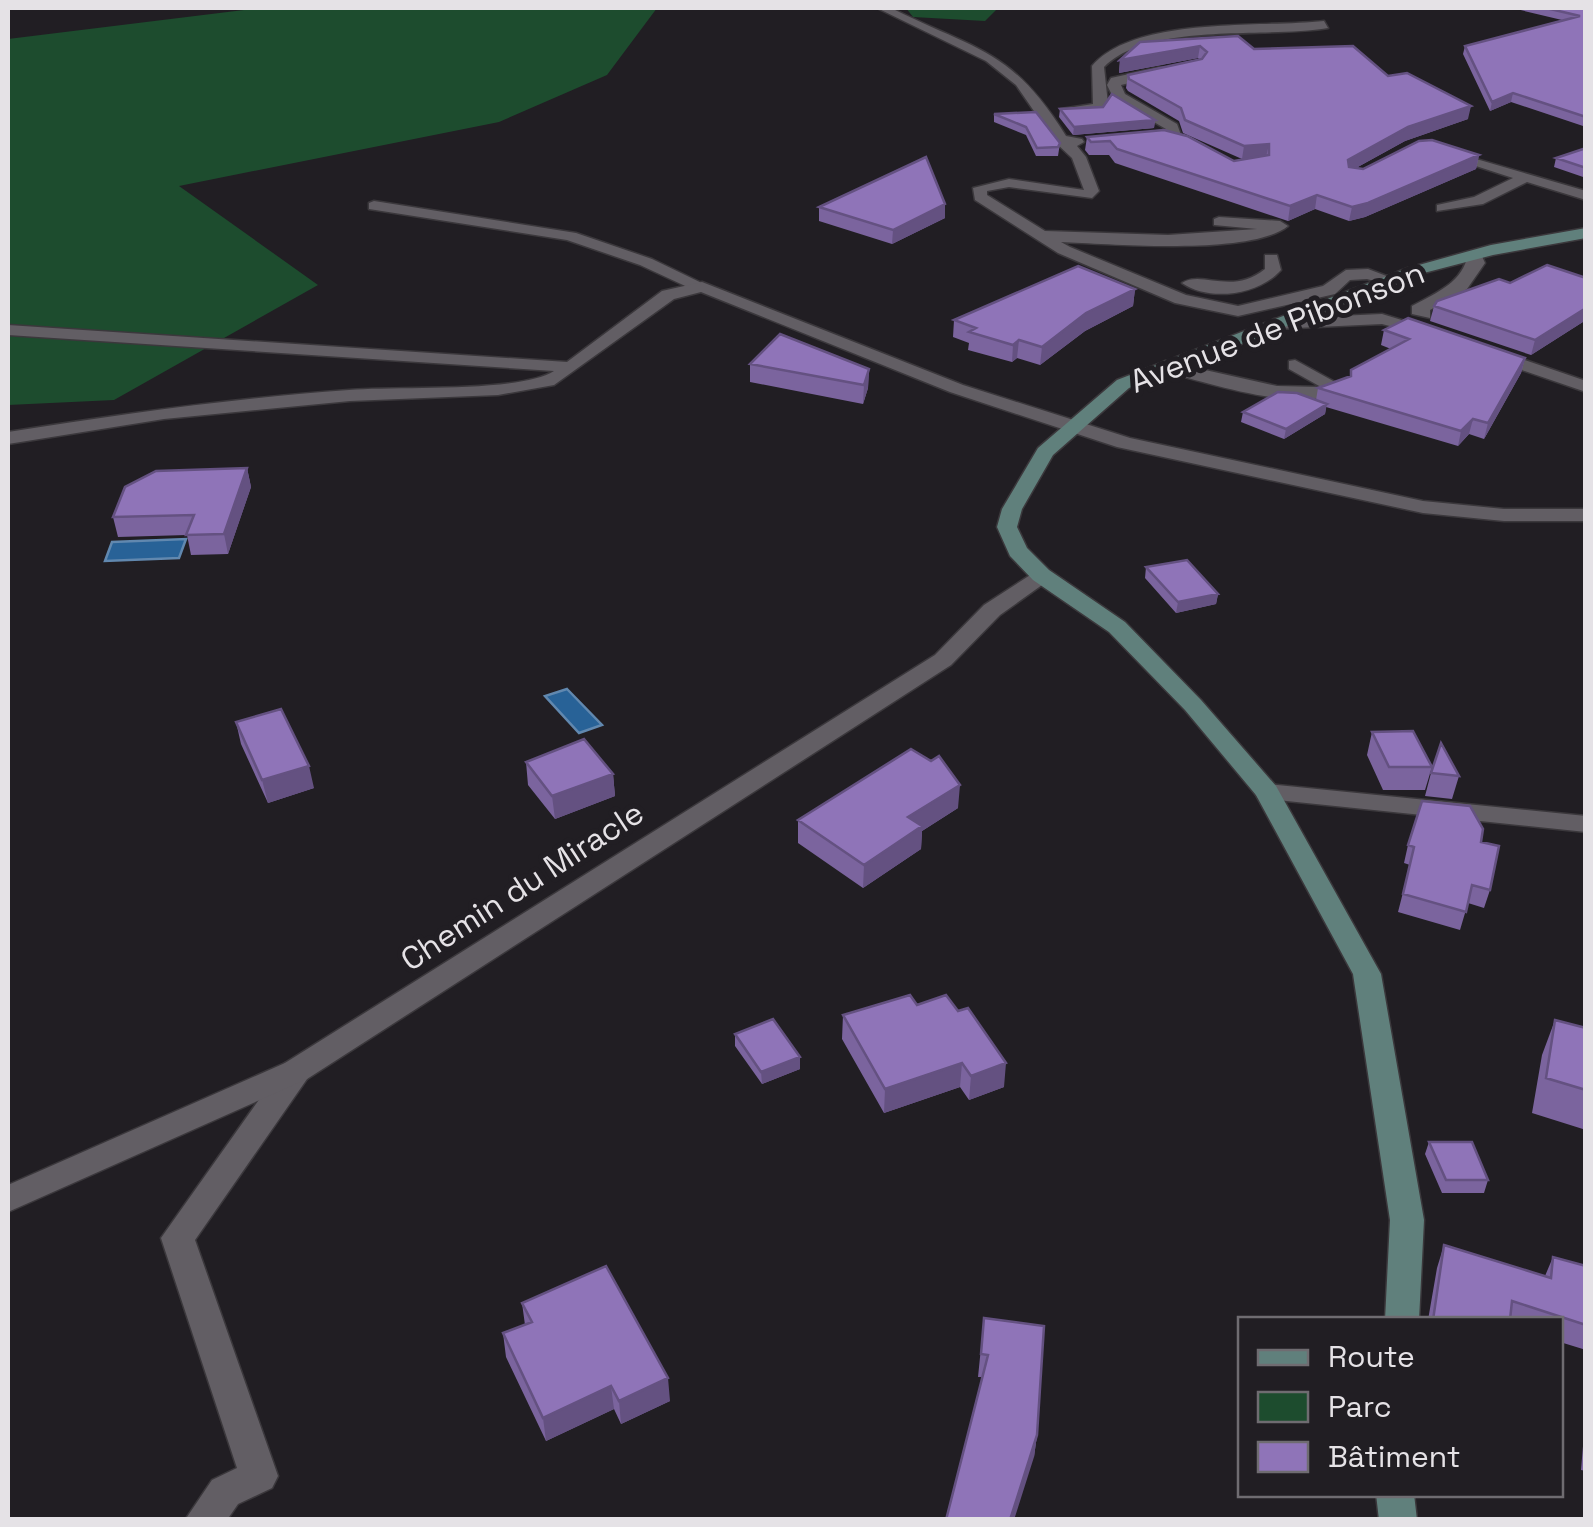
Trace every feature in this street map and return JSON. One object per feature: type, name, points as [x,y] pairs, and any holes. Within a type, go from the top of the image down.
[{"type":"street","points":[[883,8],[994,59],[1024,84],[1079,157],[1092,190],[1087,195],[1009,183],[980,188],[978,194],[1064,250],[1181,299],[1238,311],[1329,290],[1346,276],[1368,274],[1389,280]]},
{"type":"street","points":[[1042,110],[1097,108],[1102,104],[1096,80],[1098,66],[1108,54],[1159,36],[1295,30],[1324,25]]},
{"type":"street","points":[[1125,140],[1174,135],[1172,127],[1119,96],[1116,81],[1180,68]]},
{"type":"street","points":[[1168,136],[1192,143]]},
{"type":"street","points":[[1065,141],[1088,142]]},
{"type":"street","points":[[1431,146],[1586,196]]},
{"type":"street","points":[[1442,208],[1478,201],[1525,176]]},
{"type":"street","points":[[374,206],[570,236],[1072,428],[1323,490],[1444,512],[1540,518],[1586,515]]},
{"type":"street","points":[[1041,236],[1236,236],[1276,230],[1280,226],[1218,222]]},
{"type":"street","name":"Avenue de Pibonson","points":[[1402,1317],[1408,1220],[1367,974],[1267,792],[1193,705],[1117,627],[1041,575],[1018,551],[1008,527],[1012,509],[1045,452],[1123,384],[1389,280],[1474,255],[1586,233]]},
{"type":"street","points":[[1102,239],[1116,254],[1178,280],[1217,290],[1266,278],[1274,270],[1271,258]]},
{"type":"street","points":[[1424,314],[1418,310],[1461,284],[1477,263],[1474,255]]},
{"type":"street","points":[[8,438],[201,409],[350,395],[498,389],[554,380],[668,295],[702,287]]},
{"type":"street","points":[[1274,324],[1382,319],[1404,322],[1586,387]]},
{"type":"street","points":[[8,330],[568,367]]},
{"type":"street","points":[[1166,366],[1264,388],[1323,395],[1337,388],[1295,364]]},
{"type":"street","name":"Chemin du Miracle","points":[[8,1199],[296,1071],[942,660],[992,610],[1041,575]]},
{"type":"street","points":[[1267,792],[1586,824]]},
{"type":"street","points":[[204,1520],[225,1492],[259,1476],[178,1238],[296,1071]]},
{"type":"green space","points":[[261,8],[657,8],[607,75],[499,122],[179,186],[318,285],[114,400],[8,405],[8,39]]},
{"type":"green space","points":[[906,8],[998,8],[985,21],[913,17]]},
{"type":"water","points":[[186,539],[179,558],[105,561],[112,542]]},
{"type":"water","points":[[567,689],[602,725],[579,733],[545,696]]},
{"type":"building","points":[[1546,8],[1586,8],[1586,117],[1513,93],[1492,102],[1465,46],[1580,16]]},
{"type":"building","points":[[1238,36],[1254,49],[1353,46],[1388,76],[1407,73],[1471,106],[1408,127],[1348,160],[1349,167],[1363,169],[1419,141],[1432,140],[1479,155],[1368,203],[1352,207],[1317,195],[1290,206],[1117,149],[1110,141],[1091,142],[1087,137],[1164,130],[1187,136],[1234,161],[1269,155],[1269,144],[1244,146],[1185,120],[1181,108],[1129,79],[1128,75],[1202,59],[1207,52],[1200,46],[1120,60],[1140,42]]},
{"type":"building","points":[[1112,94],[1155,120],[1074,127],[1060,109],[1103,107]]},
{"type":"building","points":[[1036,112],[1060,143],[1058,147],[1037,148],[1026,127],[994,114]]},
{"type":"building","points":[[1586,148],[1586,168],[1556,158]]},
{"type":"building","points":[[926,157],[945,204],[893,230],[819,207]]},
{"type":"building","points":[[1547,265],[1586,278],[1586,308],[1535,340],[1434,306],[1437,301],[1499,279],[1510,283]]},
{"type":"building","points":[[1078,266],[1135,289],[1086,313],[1042,347],[1019,340],[1013,345],[969,332],[976,328],[954,320]]},
{"type":"building","points":[[1408,318],[1525,358],[1488,423],[1473,419],[1461,431],[1318,388],[1351,376],[1351,370],[1409,339],[1384,330]]},
{"type":"building","points":[[780,334],[869,369],[864,385],[750,364]]},
{"type":"building","points":[[1278,392],[1297,393],[1327,404],[1286,429],[1243,412]]},
{"type":"building","points":[[247,468],[224,534],[186,535],[194,515],[113,517],[125,487],[156,471]]},
{"type":"building","points":[[1187,560],[1218,594],[1178,602],[1146,567]]},
{"type":"building","points":[[281,709],[309,766],[262,780],[236,722]]},
{"type":"building","points":[[1413,731],[1432,767],[1389,767],[1372,732]]},
{"type":"building","points":[[584,739],[613,774],[552,796],[526,762]]},
{"type":"building","points":[[1441,743],[1459,776],[1431,773]]},
{"type":"building","points":[[911,749],[931,761],[939,756],[960,785],[908,817],[922,826],[864,865],[798,820]]},
{"type":"building","points":[[1422,801],[1470,806],[1483,829],[1481,842],[1499,846],[1490,890],[1472,885],[1466,912],[1403,894],[1414,847],[1408,845]]},
{"type":"building","points":[[910,995],[917,1005],[946,995],[958,1011],[968,1008],[1006,1063],[971,1076],[962,1063],[885,1089],[843,1015]]},
{"type":"building","points":[[773,1019],[800,1057],[761,1072],[735,1034]]},
{"type":"building","points":[[1555,1020],[1586,1028],[1586,1090],[1546,1078]]},
{"type":"building","points":[[1429,1142],[1472,1142],[1488,1180],[1446,1180]]},
{"type":"building","points":[[1444,1245],[1551,1278],[1553,1257],[1586,1266],[1586,1325],[1512,1301],[1510,1317],[1433,1317]]},
{"type":"building","points":[[606,1266],[668,1378],[619,1401],[611,1386],[543,1418],[503,1333],[532,1322],[522,1303]]},
{"type":"building","points":[[984,1318],[1044,1326],[1037,1435],[1010,1520],[946,1520],[988,1355],[981,1354]]}]
